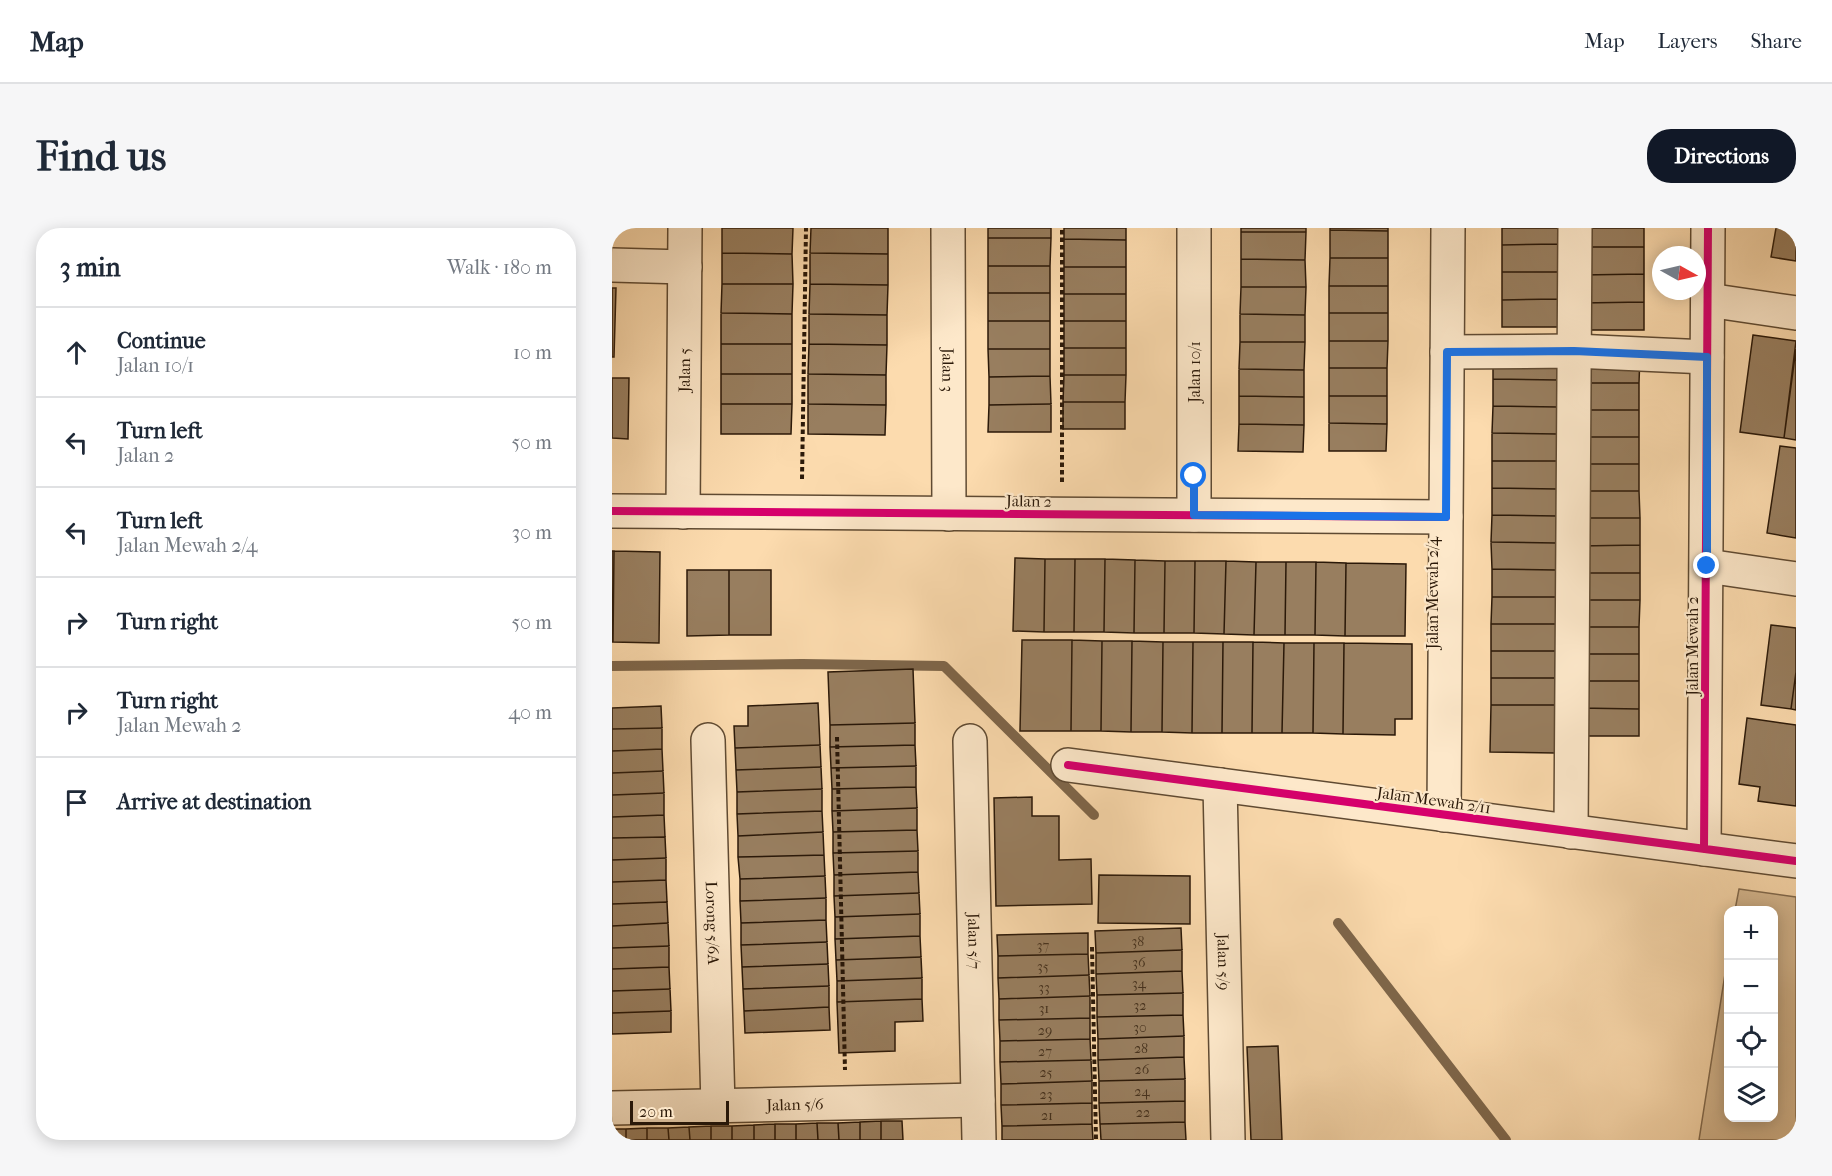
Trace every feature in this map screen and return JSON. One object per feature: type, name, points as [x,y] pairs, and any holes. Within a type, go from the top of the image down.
[{"type":"street","name":"Jalan 5","points":[[683,512],[685,228]]},
{"type":"street","name":"Jalan 3","points":[[948,228],[949,514]]},
{"type":"street","name":"Jalan 10/1","points":[[1194,228],[1194,515]]},
{"type":"street","name":"Jalan Mewah 2/4","points":[[1444,815],[1448,228]]},
{"type":"street","points":[[1571,832],[1575,228]]},
{"type":"street","name":"Jalan Mewah 2","points":[[1704,849],[1708,228]]},
{"type":"street","points":[[612,265],[685,267]]},
{"type":"street","points":[[1708,300],[1796,313]]},
{"type":"street","points":[[1447,352],[1574,351],[1707,357]]},
{"type":"street","name":"Jalan 2","points":[[612,511],[1446,517]]},
{"type":"street","points":[[1707,566],[1796,579]]},
{"type":"street","name":"Lorong 5/6A","points":[[708,740],[718,1106]]},
{"type":"street","name":"Jalan 5/7","points":[[970,741],[979,1140]]},
{"type":"street","name":"Jalan Mewah 2/11","points":[[1068,765],[1796,861]]},
{"type":"street","name":"Jalan 5/9","points":[[1220,785],[1228,1140]]},
{"type":"street","name":"Jalan 5/6","points":[[612,1108],[978,1100]]},
{"type":"path","points":[[802,513],[806,228]]},
{"type":"path","points":[[1062,228],[1062,515]]},
{"type":"path","points":[[837,737],[846,1103]]},
{"type":"path","points":[[1092,947],[1096,1140]]},
{"type":"shaded area","points":[[1739,889],[1796,897],[1796,1140],[1699,1140],[1724,981],[1724,1122],[1778,1122],[1778,906],[1736,906]]},
{"type":"building","points":[[722,228],[793,228],[792,254],[722,253]]},
{"type":"building","points":[[811,228],[888,228],[888,254],[810,253]]},
{"type":"building","points":[[988,228],[1051,228],[1051,238],[988,238]]},
{"type":"building","points":[[1064,228],[1126,228],[1126,240],[1064,239]]},
{"type":"building","points":[[1241,228],[1306,228],[1306,232],[1241,232]]},
{"type":"building","points":[[1330,228],[1388,228],[1388,231],[1330,230]]},
{"type":"building","points":[[1502,228],[1559,228],[1559,244],[1502,245]]},
{"type":"building","points":[[1581,228],[1644,228],[1644,247],[1581,247]]},
{"type":"building","points":[[1776,228],[1796,228],[1796,261],[1771,257]]},
{"type":"building","points":[[1330,230],[1388,231],[1388,258],[1330,258]]},
{"type":"building","points":[[1241,232],[1306,232],[1305,260],[1241,259]]},
{"type":"building","points":[[988,238],[1051,238],[1050,266],[988,266]]},
{"type":"building","points":[[1064,239],[1126,240],[1126,267],[1064,267]]},
{"type":"building","points":[[1559,244],[1559,272],[1502,272],[1502,245]]},
{"type":"building","points":[[1581,247],[1644,247],[1644,274],[1582,275]]},
{"type":"building","points":[[722,253],[792,254],[793,284],[722,284]]},
{"type":"building","points":[[810,253],[888,254],[888,285],[810,284]]},
{"type":"building","points":[[1330,258],[1388,258],[1388,286],[1329,286]]},
{"type":"building","points":[[1241,259],[1305,260],[1306,287],[1241,287]]},
{"type":"building","points":[[988,266],[1050,266],[1050,293],[988,293]]},
{"type":"building","points":[[1064,267],[1126,267],[1126,294],[1064,294]]},
{"type":"building","points":[[1502,272],[1559,272],[1559,299],[1502,300]]},
{"type":"building","points":[[1644,274],[1644,302],[1582,303],[1582,275]]},
{"type":"building","points":[[722,284],[793,284],[792,314],[721,313]]},
{"type":"building","points":[[810,284],[888,285],[887,315],[809,314]]},
{"type":"building","points":[[1329,286],[1388,286],[1388,313],[1329,313]]},
{"type":"building","points":[[1241,287],[1306,287],[1305,315],[1240,314]]},
{"type":"building","points":[[612,288],[616,288],[614,357],[612,357]]},
{"type":"building","points":[[988,293],[1050,293],[1050,321],[988,321]]},
{"type":"building","points":[[1064,294],[1126,294],[1126,321],[1064,321]]},
{"type":"building","points":[[1559,299],[1559,327],[1502,327],[1502,300]]},
{"type":"building","points":[[1644,302],[1644,330],[1582,330],[1582,303]]},
{"type":"building","points":[[721,313],[792,314],[792,344],[721,344]]},
{"type":"building","points":[[1329,313],[1388,313],[1388,341],[1329,341]]},
{"type":"building","points":[[809,314],[887,315],[887,345],[809,344]]},
{"type":"building","points":[[1240,314],[1305,315],[1305,342],[1240,342]]},
{"type":"building","points":[[988,321],[1050,321],[1050,349],[988,349]]},
{"type":"building","points":[[1064,321],[1126,321],[1126,348],[1064,348]]},
{"type":"building","points":[[1753,335],[1796,341],[1784,438],[1740,432]]},
{"type":"building","points":[[1329,341],[1388,341],[1387,368],[1329,368]]},
{"type":"building","points":[[1240,342],[1305,342],[1304,370],[1239,369]]},
{"type":"building","points":[[721,344],[792,344],[792,374],[721,374]]},
{"type":"building","points":[[809,344],[887,345],[886,375],[808,374]]},
{"type":"building","points":[[1064,348],[1126,348],[1126,375],[1064,375]]},
{"type":"building","points":[[988,349],[1050,349],[1050,376],[989,377]]},
{"type":"building","points":[[1796,349],[1796,440],[1784,438]]},
{"type":"building","points":[[1493,352],[1558,353],[1558,380],[1493,379]]},
{"type":"building","points":[[1640,355],[1639,383],[1579,383],[1579,356]]},
{"type":"building","points":[[1329,368],[1387,368],[1387,396],[1329,396]]},
{"type":"building","points":[[1239,369],[1304,370],[1304,397],[1239,396]]},
{"type":"building","points":[[721,374],[792,374],[792,404],[721,404]]},
{"type":"building","points":[[808,374],[886,375],[886,405],[808,404]]},
{"type":"building","points":[[1064,375],[1126,375],[1125,402],[1063,402]]},
{"type":"building","points":[[1050,376],[1051,404],[989,405],[989,377]]},
{"type":"building","points":[[612,378],[629,378],[628,439],[612,438]]},
{"type":"building","points":[[1493,379],[1558,380],[1558,407],[1493,406]]},
{"type":"building","points":[[1579,383],[1639,383],[1639,410],[1579,410]]},
{"type":"building","points":[[1239,396],[1304,397],[1304,425],[1239,424]]},
{"type":"building","points":[[1329,396],[1387,396],[1387,424],[1329,423]]},
{"type":"building","points":[[1063,402],[1125,402],[1125,429],[1063,429]]},
{"type":"building","points":[[721,404],[792,404],[791,434],[721,434]]},
{"type":"building","points":[[808,404],[886,405],[885,435],[808,434]]},
{"type":"building","points":[[1051,404],[1051,432],[988,432],[989,405]]},
{"type":"building","points":[[1493,406],[1558,407],[1557,434],[1492,433]]},
{"type":"building","points":[[1579,410],[1639,410],[1639,437],[1579,437]]},
{"type":"building","points":[[1329,423],[1387,424],[1386,451],[1329,451]]},
{"type":"building","points":[[1239,424],[1304,425],[1303,452],[1238,451]]},
{"type":"building","points":[[1492,433],[1557,434],[1557,461],[1492,461]]},
{"type":"building","points":[[1579,437],[1639,437],[1639,464],[1579,464]]},
{"type":"building","points":[[1780,446],[1796,448],[1796,538],[1767,533]]},
{"type":"building","points":[[1492,461],[1557,461],[1557,489],[1492,488]]},
{"type":"building","points":[[1579,464],[1639,464],[1639,491],[1580,491]]},
{"type":"building","points":[[1492,488],[1557,489],[1557,516],[1492,515]]},
{"type":"building","points":[[1580,491],[1639,491],[1640,518],[1580,518]]},
{"type":"building","points":[[1492,515],[1557,516],[1556,543],[1491,542]]},
{"type":"building","points":[[1580,518],[1640,518],[1640,545],[1580,546]]},
{"type":"building","points":[[1491,542],[1556,543],[1556,570],[1492,569]]},
{"type":"building","points":[[1640,545],[1640,573],[1580,573],[1580,546]]},
{"type":"building","points":[[612,551],[614,551],[613,642],[612,642]]},
{"type":"building","points":[[614,551],[660,552],[659,643],[613,642]]},
{"type":"building","points":[[1015,558],[1045,559],[1044,632],[1013,631]]},
{"type":"building","points":[[1045,559],[1075,559],[1074,632],[1044,632]]},
{"type":"building","points":[[1075,559],[1105,559],[1104,632],[1074,632]]},
{"type":"building","points":[[1105,559],[1135,560],[1134,633],[1104,632]]},
{"type":"building","points":[[1135,560],[1165,561],[1164,633],[1134,633]]},
{"type":"building","points":[[1165,561],[1195,561],[1194,633],[1164,633]]},
{"type":"building","points":[[1195,561],[1226,561],[1224,634],[1194,633]]},
{"type":"building","points":[[1226,561],[1256,562],[1254,635],[1224,634]]},
{"type":"building","points":[[1256,562],[1286,562],[1285,635],[1254,635]]},
{"type":"building","points":[[1286,562],[1316,562],[1315,635],[1285,635]]},
{"type":"building","points":[[1316,562],[1346,563],[1345,636],[1315,635]]},
{"type":"building","points":[[1346,563],[1406,564],[1405,636],[1345,636]]},
{"type":"building","points":[[1492,569],[1556,570],[1556,597],[1492,597]]},
{"type":"building","points":[[687,570],[729,570],[729,635],[687,636]]},
{"type":"building","points":[[729,570],[771,570],[771,635],[729,635]]},
{"type":"building","points":[[1580,573],[1640,573],[1640,600],[1579,600]]},
{"type":"building","points":[[1492,597],[1556,597],[1556,624],[1491,624]]},
{"type":"building","points":[[1579,600],[1640,600],[1639,627],[1579,627]]},
{"type":"building","points":[[1491,624],[1556,624],[1556,651],[1491,651]]},
{"type":"building","points":[[1771,625],[1796,628],[1796,672],[1791,709],[1761,705]]},
{"type":"building","points":[[1579,627],[1639,627],[1639,654],[1579,654]]},
{"type":"building","points":[[1022,640],[1072,640],[1071,731],[1020,731]]},
{"type":"building","points":[[1072,640],[1102,641],[1101,731],[1071,731]]},
{"type":"building","points":[[1102,641],[1132,641],[1131,732],[1101,731]]},
{"type":"building","points":[[1132,641],[1163,642],[1162,732],[1131,732]]},
{"type":"building","points":[[1163,642],[1193,642],[1192,733],[1162,732]]},
{"type":"building","points":[[1193,642],[1223,642],[1222,733],[1192,733]]},
{"type":"building","points":[[1223,642],[1253,642],[1252,733],[1222,733]]},
{"type":"building","points":[[1253,642],[1284,643],[1282,733],[1252,733]]},
{"type":"building","points":[[1284,643],[1314,643],[1313,733],[1282,733]]},
{"type":"building","points":[[1314,643],[1344,643],[1343,734],[1313,733]]},
{"type":"building","points":[[1344,643],[1412,644],[1412,719],[1395,719],[1395,735],[1343,734]]},
{"type":"building","points":[[1491,651],[1556,651],[1555,678],[1491,678]]},
{"type":"building","points":[[1579,654],[1639,654],[1639,681],[1579,681]]},
{"type":"building","points":[[913,669],[915,723],[830,725],[828,672]]},
{"type":"building","points":[[1796,672],[1796,710],[1791,709]]},
{"type":"building","points":[[1491,678],[1555,678],[1555,705],[1491,705]]},
{"type":"building","points":[[1579,681],[1639,681],[1639,709],[1579,708]]},
{"type":"building","points":[[818,703],[820,745],[735,748],[734,726],[748,726],[748,706]]},
{"type":"building","points":[[1491,705],[1555,705],[1555,753],[1490,752]]},
{"type":"building","points":[[661,706],[662,728],[612,729],[612,708]]},
{"type":"building","points":[[1579,708],[1639,709],[1639,736],[1579,736]]},
{"type":"building","points":[[1747,718],[1796,725],[1796,806],[1758,801],[1760,787],[1739,784]]},
{"type":"building","points":[[915,723],[915,745],[830,747],[830,725]]},
{"type":"building","points":[[662,728],[662,749],[612,751],[612,729]]},
{"type":"building","points":[[820,745],[821,767],[736,770],[735,748]]},
{"type":"building","points":[[915,745],[916,766],[831,768],[830,747]]},
{"type":"building","points":[[662,749],[663,771],[612,773],[612,751]]},
{"type":"building","points":[[916,766],[916,787],[832,789],[831,768]]},
{"type":"building","points":[[821,767],[822,789],[737,792],[736,770]]},
{"type":"building","points":[[663,771],[664,793],[612,795],[612,773]]},
{"type":"building","points":[[916,787],[917,808],[832,811],[832,789]]},
{"type":"building","points":[[822,789],[822,811],[737,814],[737,792]]},
{"type":"building","points":[[664,793],[664,815],[612,817],[612,795]]},
{"type":"building","points":[[1032,797],[1032,816],[1059,816],[1059,860],[1091,859],[1092,904],[996,906],[994,798]]},
{"type":"building","points":[[917,808],[917,830],[833,832],[832,811]]},
{"type":"building","points":[[822,811],[823,832],[738,836],[737,814]]},
{"type":"building","points":[[664,815],[665,837],[612,838],[612,817]]},
{"type":"building","points":[[917,830],[918,851],[833,853],[833,832]]},
{"type":"building","points":[[823,832],[824,855],[738,857],[738,836]]},
{"type":"building","points":[[665,837],[666,858],[612,860],[612,838]]},
{"type":"building","points":[[918,851],[918,872],[834,875],[833,853]]},
{"type":"building","points":[[824,855],[825,876],[740,879],[738,857]]},
{"type":"building","points":[[666,858],[666,880],[612,882],[612,860]]},
{"type":"building","points":[[918,872],[919,893],[834,896],[834,875]]},
{"type":"building","points":[[1099,875],[1190,876],[1190,924],[1098,923]]},
{"type":"building","points":[[825,876],[826,898],[740,901],[740,879]]},
{"type":"building","points":[[666,880],[667,902],[612,904],[612,882]]},
{"type":"building","points":[[919,893],[920,914],[835,917],[834,896]]},
{"type":"building","points":[[826,898],[826,920],[741,923],[740,901]]},
{"type":"building","points":[[667,902],[668,923],[612,926],[612,904]]},
{"type":"building","points":[[920,914],[920,936],[835,939],[835,917]]},
{"type":"building","points":[[826,920],[827,942],[741,945],[741,923]]},
{"type":"building","points":[[668,923],[669,946],[612,948],[612,926]]},
{"type":"building","points":[[1181,928],[1182,950],[1096,953],[1095,931]]},
{"type":"building","points":[[1088,933],[1088,954],[998,956],[997,935]]},
{"type":"building","points":[[920,936],[921,957],[836,960],[835,939]]},
{"type":"building","points":[[827,942],[828,964],[742,967],[741,945]]},
{"type":"building","points":[[669,946],[669,967],[612,969],[612,948]]},
{"type":"building","points":[[1182,950],[1182,971],[1096,974],[1096,953]]},
{"type":"building","points":[[1088,954],[1089,975],[998,978],[998,956]]},
{"type":"building","points":[[921,957],[922,978],[837,981],[836,960]]},
{"type":"building","points":[[828,964],[829,986],[743,989],[742,967]]},
{"type":"building","points":[[669,967],[670,989],[612,991],[612,969]]},
{"type":"building","points":[[1182,971],[1183,993],[1097,995],[1096,974]]},
{"type":"building","points":[[1089,975],[1090,996],[999,999],[998,978]]},
{"type":"building","points":[[922,978],[922,999],[837,1002],[837,981]]},
{"type":"building","points":[[829,986],[829,1007],[744,1011],[743,989]]},
{"type":"building","points":[[670,989],[671,1011],[612,1013],[612,991]]},
{"type":"building","points":[[1183,993],[1183,1015],[1097,1017],[1097,995]]},
{"type":"building","points":[[1090,996],[1090,1018],[999,1020],[999,999]]},
{"type":"building","points":[[922,999],[923,1021],[895,1022],[895,1051],[839,1053],[837,1002]]},
{"type":"building","points":[[829,1007],[830,1030],[745,1033],[744,1011]]},
{"type":"building","points":[[671,1011],[671,1032],[612,1034],[612,1013]]},
{"type":"building","points":[[1183,1015],[1184,1036],[1098,1039],[1097,1017]]},
{"type":"building","points":[[1090,1018],[1090,1039],[1000,1041],[999,1020]]},
{"type":"building","points":[[1184,1036],[1184,1057],[1098,1060],[1098,1039]]},
{"type":"building","points":[[1090,1039],[1091,1060],[1000,1062],[1000,1041]]},
{"type":"building","points":[[1278,1046],[1282,1140],[1251,1140],[1247,1047]]},
{"type":"building","points":[[1184,1057],[1185,1079],[1099,1081],[1098,1060]]},
{"type":"building","points":[[1091,1060],[1092,1081],[1001,1084],[1000,1062]]},
{"type":"building","points":[[1185,1079],[1185,1101],[1099,1103],[1099,1081]]},
{"type":"building","points":[[1092,1081],[1092,1103],[1001,1105],[1001,1084]]},
{"type":"building","points":[[1185,1101],[1185,1122],[1100,1124],[1099,1103]]},
{"type":"building","points":[[1092,1103],[1092,1124],[1002,1126],[1001,1105]]},
{"type":"building","points":[[881,1121],[902,1121],[903,1140],[881,1140]]},
{"type":"building","points":[[881,1121],[881,1140],[860,1140],[860,1122]]},
{"type":"building","points":[[860,1122],[860,1140],[839,1140],[838,1123]]},
{"type":"building","points":[[1185,1122],[1186,1140],[1101,1140],[1100,1124]]},
{"type":"building","points":[[817,1123],[838,1123],[839,1140],[818,1140]]},
{"type":"building","points":[[817,1123],[818,1140],[796,1140],[796,1124]]},
{"type":"building","points":[[775,1124],[796,1124],[796,1140],[775,1140]]},
{"type":"building","points":[[775,1124],[775,1140],[754,1140],[754,1125]]},
{"type":"building","points":[[1092,1124],[1093,1140],[1002,1140],[1002,1126]]},
{"type":"building","points":[[754,1125],[754,1140],[732,1140],[732,1126]]},
{"type":"building","points":[[711,1126],[732,1126],[732,1140],[711,1140]]},
{"type":"building","points":[[711,1126],[711,1140],[690,1140],[689,1127]]},
{"type":"building","points":[[689,1127],[690,1140],[669,1140],[668,1128]]},
{"type":"building","points":[[647,1128],[668,1128],[669,1140],[647,1140]]},
{"type":"building","points":[[647,1128],[647,1140],[626,1140],[626,1129]]},
{"type":"building","points":[[612,1129],[626,1129],[626,1140],[612,1140]]},
{"type":"waterway","points":[[612,666],[802,664],[944,666],[1094,815]]},
{"type":"waterway","points":[[1338,923],[1506,1140]]},
{"type":"cycle path","points":[[1704,849],[1708,228]]},
{"type":"cycle path","points":[[612,511],[1446,517]]},
{"type":"cycle path","points":[[1068,765],[1796,861]]},
{"type":"route","points":[[1194,476],[1194,515],[1446,517],[1447,352],[1574,351],[1707,357],[1707,566]]}]
